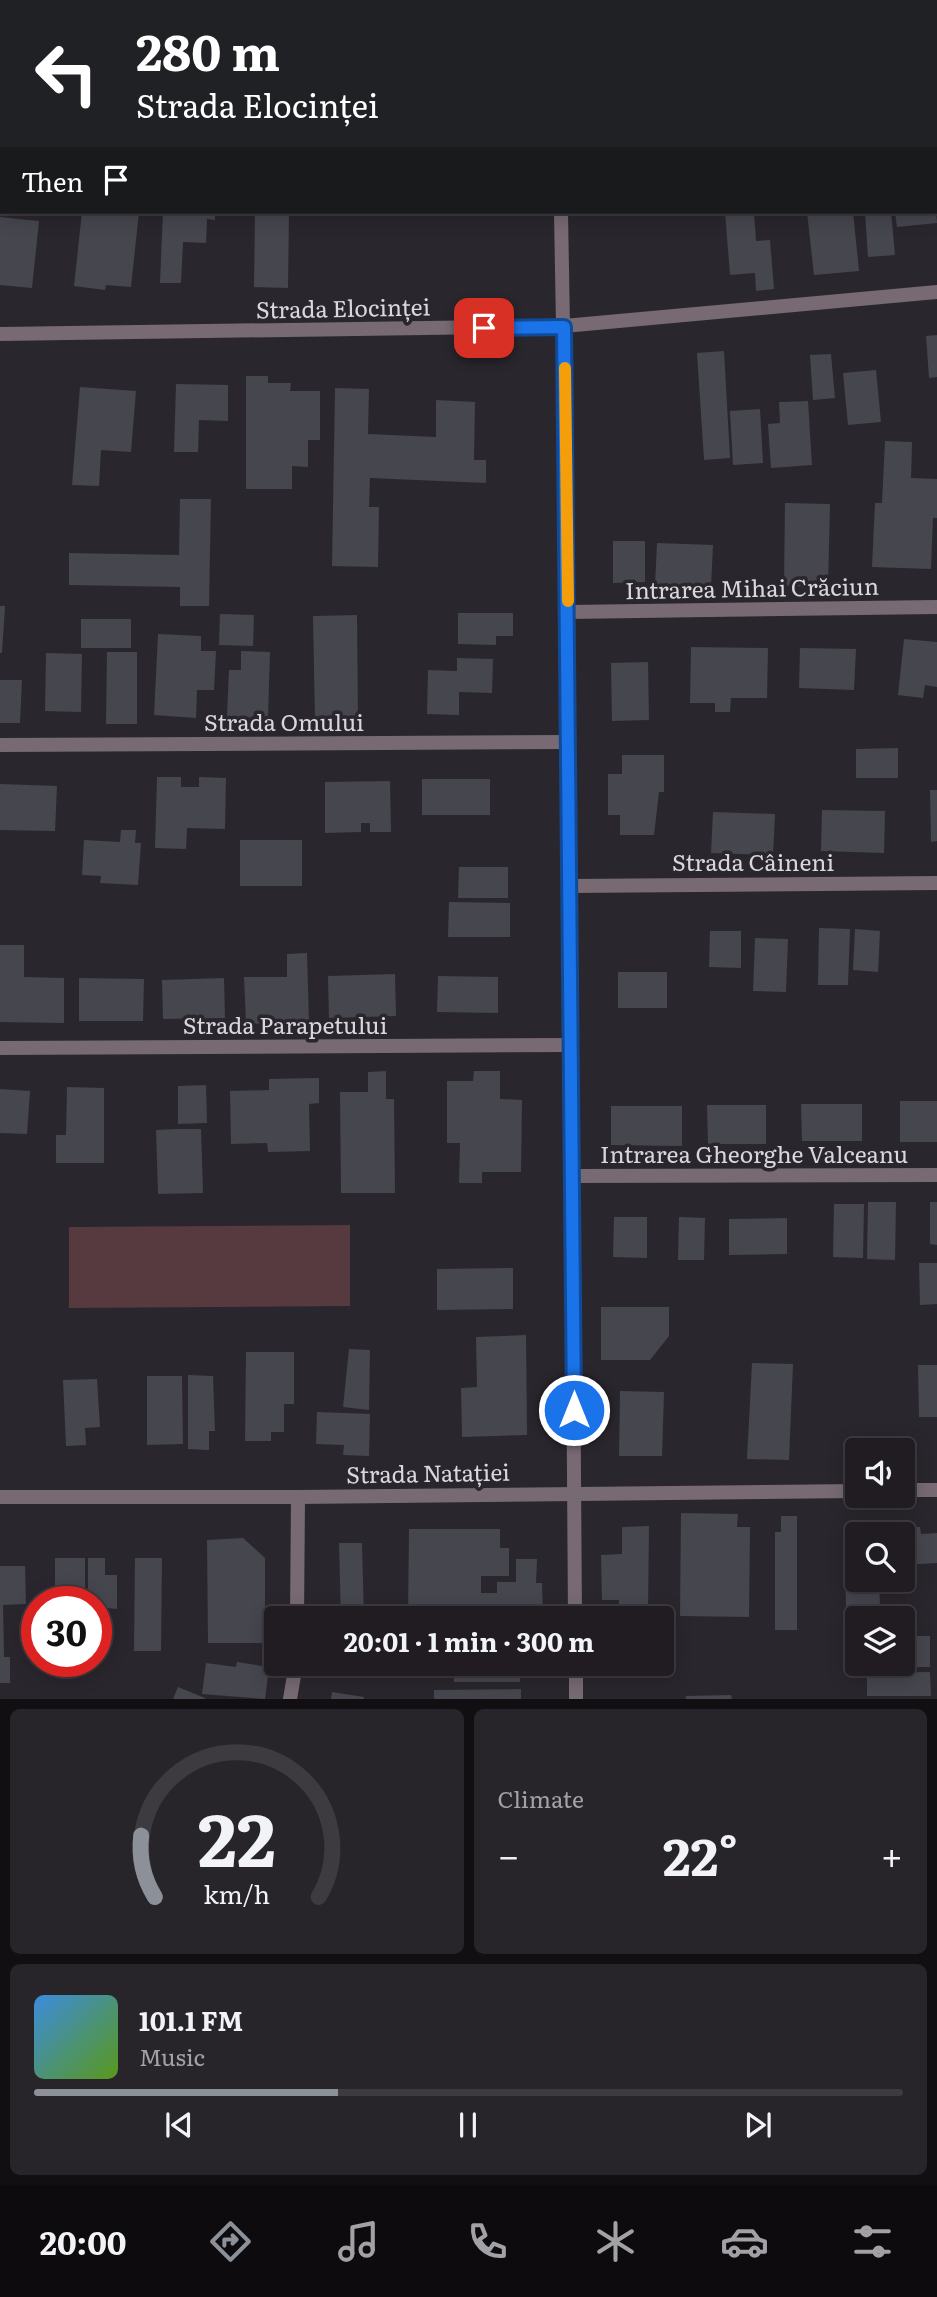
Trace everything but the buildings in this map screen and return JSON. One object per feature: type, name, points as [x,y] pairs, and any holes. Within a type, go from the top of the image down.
[{"type":"street","points":[[561,214],[568,612],[575,1606]]},
{"type":"street","name":"Strada Elocinței","points":[[0,334],[564,327],[937,292]]},
{"type":"street","name":"Intrarea Mihai Crăciun","points":[[568,612],[937,607]]},
{"type":"street","name":"Strada Omului","points":[[0,745],[569,742]]},
{"type":"street","name":"Strada Câineni","points":[[569,886],[937,883]]},
{"type":"street","name":"Strada Parapetului","points":[[0,1048],[571,1045]]},
{"type":"street","name":"Intrarea Gheorghe Valceanu","points":[[572,1176],[937,1175]]},
{"type":"street","points":[[915,1490],[937,1490]]},
{"type":"street","name":"Strada Natației","points":[[0,1497],[845,1491]]},
{"type":"street","points":[[297,1606],[298,1497]]},
{"type":"street","points":[[290,1699],[294,1676]]},
{"type":"street","points":[[576,1676],[576,1699]]},
{"type":"shaded area","points":[[350,1225],[350,1306],[69,1308],[69,1227]]},
{"type":"slow traffic","points":[[565,368],[568,601]]},
{"type":"route","points":[[484,328],[564,327],[574,1410]]}]
